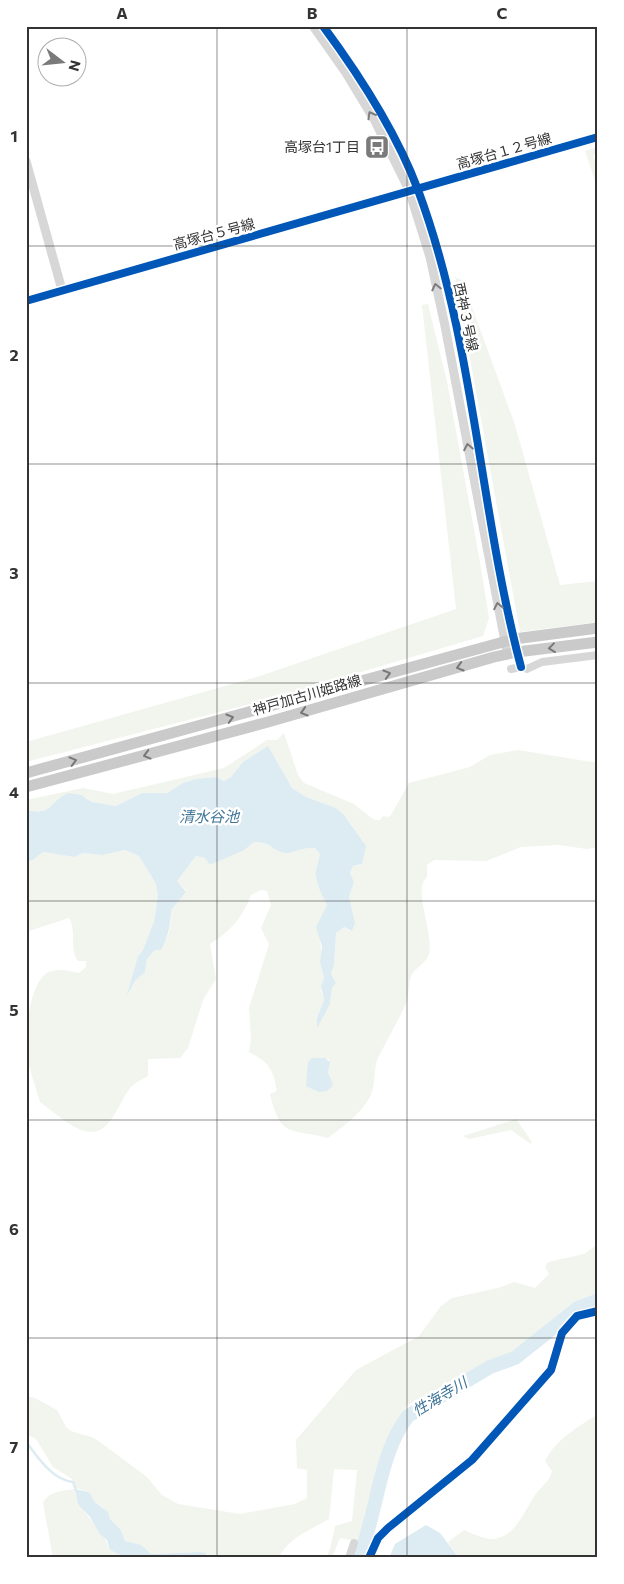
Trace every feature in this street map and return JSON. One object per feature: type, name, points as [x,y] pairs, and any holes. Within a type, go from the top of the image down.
[{"type":"main road","name":"神戸加古川姫路線","points":[[26,774],[509,640],[598,628]]},
{"type":"main road","name":"神戸加古川姫路線","points":[[26,787],[268,722],[512,653],[598,642]]},
{"type":"street","name":"西神３号線","points":[[313,26],[346,72],[413,189]]},
{"type":"street","name":"西神３号線","points":[[323,26],[353,66],[385,120],[440,255],[455,324],[512,653]]},
{"type":"street","name":"高塚台１２号線","points":[[413,189],[598,137]]},
{"type":"street","points":[[26,161],[62,290]]},
{"type":"street","name":"高塚台５号線","points":[[26,301],[413,189]]},
{"type":"street","points":[[512,653],[521,667]]},
{"type":"street","points":[[510,669],[521,667],[527,669],[542,662],[598,655]]},
{"type":"street","points":[[369,1558],[378,1538],[472,1460],[551,1370],[562,1332],[577,1316],[598,1312]]},
{"type":"street","points":[[349,1558],[354,1543]]},
{"type":"shaded area","points":[[598,147],[598,153],[593,155],[598,170],[598,190],[585,151]]},
{"type":"shaded area","points":[[455,277],[462,280],[515,425],[560,585],[598,581],[598,622],[520,632]]},
{"type":"shaded area","points":[[428,304],[447,382],[480,562],[489,618],[483,636],[266,700],[26,762],[26,742],[260,676],[456,609],[422,305]]},
{"type":"shaded area","points":[[284,733],[298,775],[304,783],[354,804],[374,820],[380,820],[383,816],[388,817],[391,815],[409,783],[470,767],[490,755],[518,750],[598,763],[598,847],[587,849],[559,845],[521,847],[486,861],[434,860],[427,865],[427,877],[423,883],[422,901],[429,935],[429,954],[410,978],[406,1003],[377,1061],[370,1096],[355,1116],[328,1138],[296,1132],[283,1125],[278,1118],[270,1094],[277,1091],[272,1072],[266,1063],[249,1052],[251,1038],[249,1008],[269,944],[261,928],[271,905],[267,891],[261,890],[251,895],[244,911],[230,929],[210,944],[216,979],[203,1000],[188,1048],[180,1058],[148,1059],[148,1076],[132,1086],[108,1124],[102,1129],[94,1132],[74,1127],[40,1102],[28,1060],[26,1035],[33,996],[42,977],[49,972],[57,970],[79,973],[86,967],[86,961],[78,961],[75,956],[73,928],[69,918],[26,932],[26,862],[33,860],[43,852],[74,857],[83,853],[102,855],[125,850],[139,856],[156,884],[158,896],[154,921],[143,950],[138,956],[126,996],[135,981],[145,972],[147,959],[155,950],[160,950],[165,942],[170,926],[171,910],[186,891],[177,881],[196,856],[205,858],[210,865],[246,848],[254,842],[267,844],[275,850],[284,853],[315,848],[320,854],[315,874],[327,905],[320,941],[322,956],[320,964],[324,978],[321,991],[324,1000],[317,1018],[317,1026],[330,1004],[332,988],[335,985],[331,974],[334,965],[336,933],[344,927],[350,931],[354,921],[349,897],[354,882],[350,873],[353,866],[361,865],[362,842],[351,824],[336,808],[306,797],[292,788],[268,747],[243,762],[231,777],[224,781],[216,777],[195,779],[183,783],[167,793],[142,793],[116,806],[92,802],[87,798],[63,796],[47,809],[32,811],[26,810],[26,800],[83,788],[113,794],[224,768],[267,740],[277,740]],"holes":[[[312,1058],[329,1059],[328,1072],[332,1086],[317,1092],[310,1087]]]},
{"type":"shaded area","points":[[516,1119],[532,1142],[531,1144],[511,1130],[469,1139],[463,1136]]},
{"type":"shaded area","points":[[598,1244],[598,1292],[580,1300],[511,1354],[407,1405],[380,1462],[361,1542],[340,1538],[332,1558],[326,1558],[335,1526],[352,1521],[357,1470],[334,1469],[329,1519],[293,1540],[282,1551],[279,1558],[221,1558],[199,1552],[151,1554],[137,1544],[125,1541],[121,1530],[110,1519],[103,1507],[95,1502],[89,1492],[76,1488],[72,1479],[53,1467],[36,1439],[26,1434],[26,1396],[35,1398],[57,1410],[66,1427],[71,1431],[94,1438],[147,1477],[162,1495],[178,1504],[240,1514],[295,1504],[307,1498],[307,1470],[297,1468],[296,1440],[356,1370],[419,1336],[441,1306],[452,1298],[498,1288],[514,1282],[535,1288],[549,1274],[545,1267],[548,1262],[584,1254]]},
{"type":"shaded area","points":[[598,1414],[598,1558],[459,1558],[448,1542],[464,1530],[490,1539],[499,1538],[512,1530],[535,1495],[549,1478],[552,1471],[545,1461],[555,1446],[568,1434]]},
{"type":"shaded area","points":[[75,1489],[80,1505],[102,1534],[110,1550],[126,1558],[53,1557],[43,1503],[52,1494]]},
{"type":"water","name":"清水谷池","points":[[268,746],[292,788],[306,797],[336,808],[344,815],[366,846],[362,864],[353,866],[350,873],[354,882],[349,897],[355,923],[352,931],[344,927],[336,933],[334,965],[331,974],[336,983],[332,988],[330,1004],[317,1028],[317,1018],[324,1000],[321,986],[324,978],[320,963],[322,947],[316,927],[327,905],[315,874],[320,854],[315,848],[284,853],[267,844],[254,842],[244,850],[210,865],[205,858],[196,856],[177,881],[186,892],[171,910],[166,941],[161,950],[155,950],[147,959],[145,972],[135,981],[126,997],[138,956],[143,950],[154,921],[158,896],[156,884],[139,856],[125,850],[102,855],[83,853],[74,857],[43,852],[33,860],[26,862],[26,810],[46,810],[68,793],[81,795],[92,802],[116,806],[142,793],[167,793],[183,783],[195,779],[216,777],[224,781],[231,777],[243,762]]},
{"type":"water","points":[[312,1058],[325,1058],[330,1062],[328,1072],[333,1085],[327,1091],[318,1092],[306,1086],[308,1062]]},
{"type":"water","points":[[75,1489],[89,1492],[95,1502],[108,1512],[110,1519],[121,1530],[125,1541],[141,1545],[151,1554],[199,1552],[206,1553],[208,1558],[126,1558],[110,1550],[107,1540],[100,1534],[90,1517],[78,1504]]},
{"type":"water","points":[[426,1525],[440,1533],[459,1558],[389,1558],[395,1544]]},
{"type":"waterway","name":"性海寺川","points":[[359,1558],[384,1466],[398,1431],[408,1416],[490,1367],[515,1358],[578,1308],[598,1300]]},
{"type":"waterway","points":[[26,1442],[46,1467],[58,1477],[73,1482],[76,1490]]},
{"type":"cycle path","points":[[323,26],[364,84],[388,125],[418,190],[437,248],[465,367],[495,548],[521,667]]},
{"type":"cycle path","points":[[26,301],[598,137]]},
{"type":"cycle path","points":[[369,1558],[378,1538],[472,1460],[551,1370],[562,1333],[577,1316],[598,1311]]},
{"type":"place","name":"高塚台1丁目","points":[[377,147]]}]
